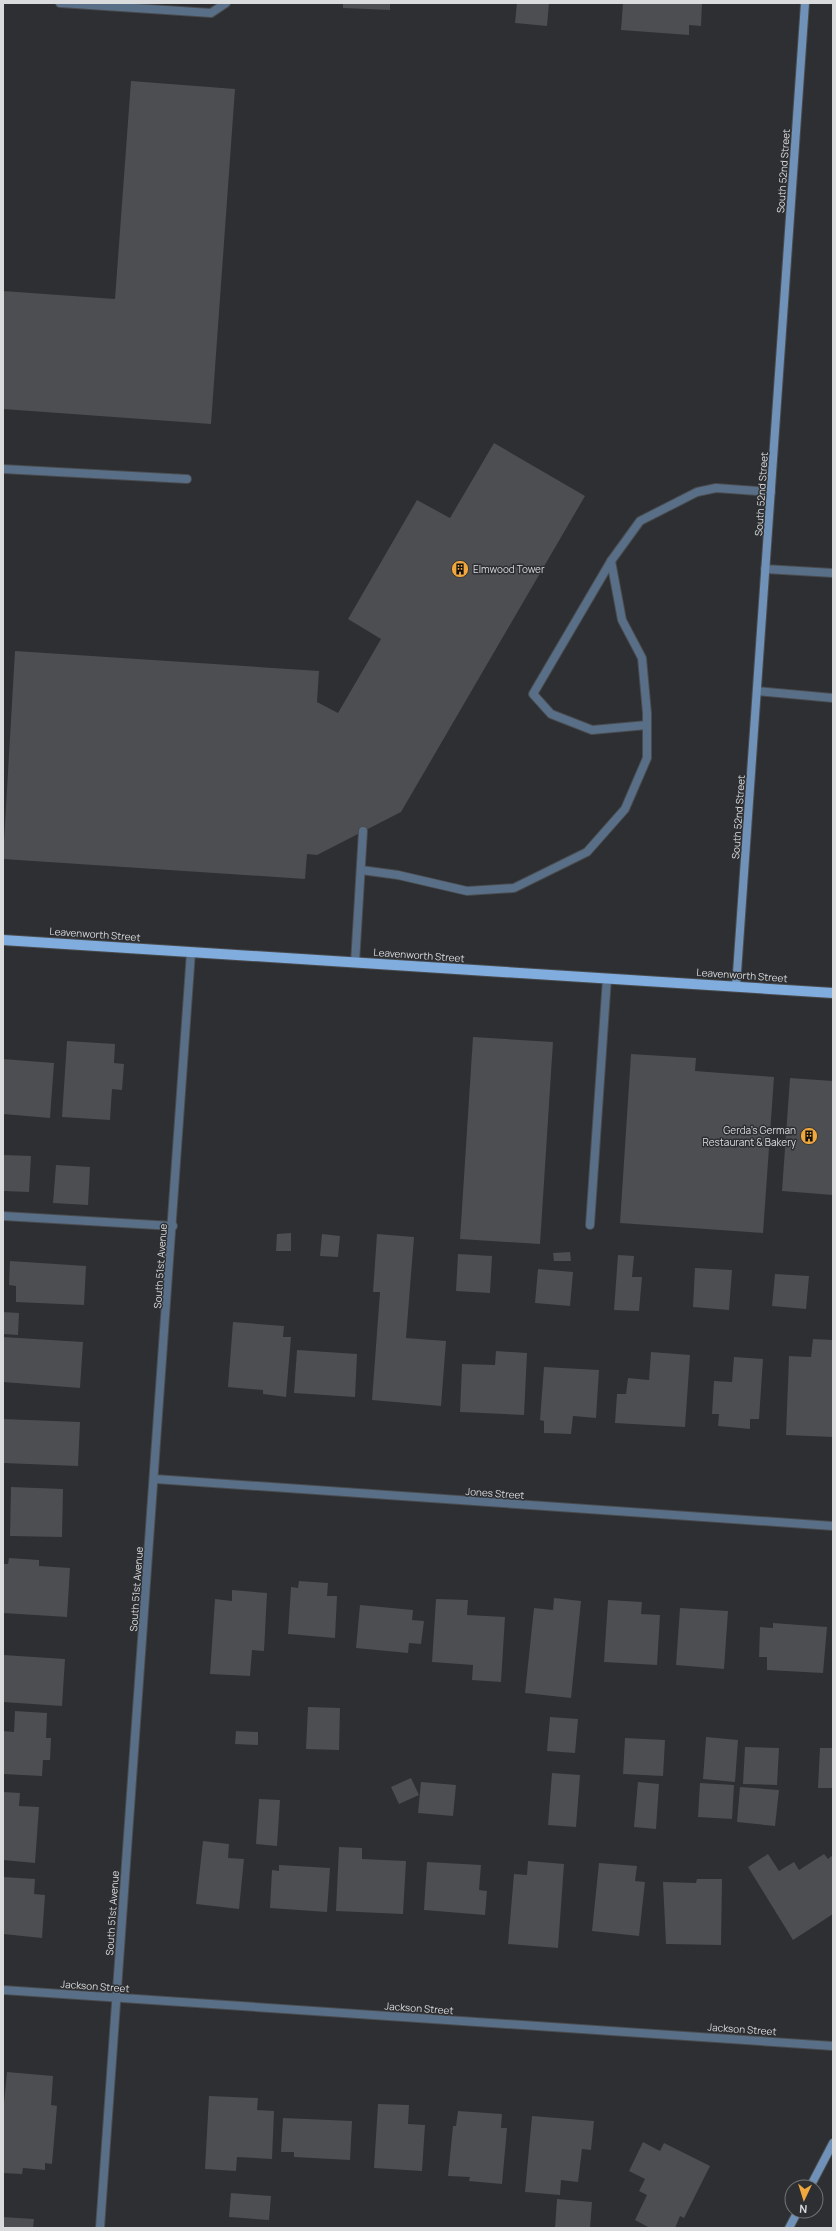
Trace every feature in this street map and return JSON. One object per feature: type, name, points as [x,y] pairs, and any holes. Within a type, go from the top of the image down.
[{"type":"main road","name":"Leavenworth Street","points":[[3,940],[833,993]]},
{"type":"street","points":[[60,3],[211,13],[224,5]]},
{"type":"street","name":"South 52nd Street","points":[[736,987],[805,3]]},
{"type":"street","points":[[3,469],[187,479]]},
{"type":"street","points":[[647,725],[592,730],[550,714],[534,694],[611,561],[640,521],[696,492],[722,488],[771,492]]},
{"type":"street","points":[[361,870],[398,875],[467,891],[514,888],[587,852],[625,809],[647,758],[647,725],[642,658],[622,620],[611,561]]},
{"type":"street","points":[[765,569],[833,573]]},
{"type":"street","points":[[757,691],[833,698]]},
{"type":"street","points":[[355,963],[363,831]]},
{"type":"street","name":"South 51st Avenue","points":[[100,2228],[155,1480],[191,952]]},
{"type":"street","points":[[590,1225],[607,978]]},
{"type":"street","points":[[3,1216],[172,1226]]},
{"type":"street","name":"Jones Street","points":[[155,1480],[833,1526]]},
{"type":"street","name":"Jackson Street","points":[[3,1990],[833,2046]]},
{"type":"street","points":[[814,2179],[833,2143]]},
{"type":"street","points":[[789,2228],[794,2219]]},
{"type":"building","points":[[343,3],[390,3],[390,10],[343,8]]},
{"type":"building","points":[[517,3],[549,3],[547,26],[515,23]]},
{"type":"building","points":[[623,3],[702,3],[701,26],[689,25],[689,35],[621,30]]},
{"type":"building","points":[[131,81],[235,89],[211,424],[3,409],[3,291],[115,299]]},
{"type":"building","points":[[494,443],[585,496],[401,812],[317,855],[307,854],[305,879],[3,859],[15,651],[319,671],[317,702],[338,713],[381,639],[348,619],[417,500],[450,518]]},
{"type":"building","points":[[473,1037],[553,1042],[540,1244],[460,1239]]},
{"type":"building","points":[[67,1041],[115,1044],[114,1063],[124,1064],[122,1090],[112,1089],[110,1120],[62,1117]]},
{"type":"building","points":[[631,1054],[696,1058],[695,1071],[774,1077],[763,1233],[620,1223]]},
{"type":"building","points":[[3,1059],[54,1063],[50,1118],[3,1114]]},
{"type":"building","name":"Gerda's German Restaurant & Bakery","points":[[790,1078],[833,1081],[833,1195],[782,1191]]},
{"type":"building","points":[[3,1155],[31,1156],[29,1192],[3,1191]]},
{"type":"building","points":[[56,1165],[90,1167],[88,1205],[53,1203]]},
{"type":"building","points":[[291,1233],[291,1251],[276,1251],[277,1234]]},
{"type":"building","points":[[322,1234],[340,1236],[338,1257],[320,1256]]},
{"type":"building","points":[[377,1234],[414,1237],[406,1338],[446,1341],[441,1406],[372,1400],[380,1292],[373,1292]]},
{"type":"building","points":[[570,1252],[571,1261],[554,1261],[553,1253]]},
{"type":"building","points":[[458,1254],[492,1256],[490,1293],[456,1291]]},
{"type":"building","points":[[618,1255],[634,1256],[632,1277],[642,1277],[639,1311],[614,1310]]},
{"type":"building","points":[[10,1261],[86,1266],[84,1305],[16,1302],[16,1286],[9,1285]]},
{"type":"building","points":[[695,1268],[732,1270],[729,1310],[693,1307]]},
{"type":"building","points":[[538,1269],[573,1272],[570,1306],[535,1303]]},
{"type":"building","points":[[775,1274],[809,1276],[806,1309],[772,1306]]},
{"type":"building","points":[[3,1312],[19,1313],[18,1335],[3,1334]]},
{"type":"building","points":[[233,1322],[284,1326],[283,1337],[291,1337],[286,1397],[263,1394],[263,1390],[228,1387]]},
{"type":"building","points":[[3,1337],[83,1342],[80,1388],[3,1382]]},
{"type":"building","points":[[813,1339],[833,1340],[833,1437],[786,1435],[789,1356],[811,1357]]},
{"type":"building","points":[[297,1350],[357,1354],[355,1397],[294,1393]]},
{"type":"building","points":[[496,1351],[527,1353],[524,1415],[460,1412],[462,1364],[495,1365]]},
{"type":"building","points":[[651,1352],[690,1355],[685,1427],[615,1423],[617,1394],[626,1394],[628,1378],[649,1380]]},
{"type":"building","points":[[734,1357],[763,1359],[759,1419],[750,1419],[750,1429],[718,1426],[719,1414],[712,1414],[714,1381],[732,1382]]},
{"type":"building","points":[[544,1367],[599,1370],[596,1418],[573,1416],[571,1434],[544,1433],[544,1421],[540,1420]]},
{"type":"building","points":[[3,1419],[80,1422],[78,1466],[3,1463]]},
{"type":"building","points":[[11,1487],[63,1489],[62,1537],[10,1536]]},
{"type":"building","points":[[9,1558],[39,1560],[39,1566],[70,1568],[67,1617],[3,1613],[3,1564],[8,1564]]},
{"type":"building","points":[[299,1581],[328,1583],[327,1596],[337,1596],[335,1638],[288,1634],[291,1587],[298,1588]]},
{"type":"building","points":[[232,1590],[267,1593],[264,1651],[252,1650],[250,1676],[210,1674],[215,1599],[232,1601]]},
{"type":"building","points":[[554,1598],[581,1601],[571,1698],[525,1693],[534,1608],[553,1610]]},
{"type":"building","points":[[436,1599],[468,1600],[467,1615],[505,1617],[501,1682],[472,1680],[473,1665],[432,1662]]},
{"type":"building","points":[[608,1600],[642,1602],[641,1614],[660,1615],[657,1665],[604,1662]]},
{"type":"building","points":[[360,1605],[413,1610],[412,1620],[424,1621],[421,1644],[409,1643],[408,1653],[356,1648]]},
{"type":"building","points":[[680,1608],[728,1611],[724,1669],[676,1665]]},
{"type":"building","points":[[773,1623],[827,1627],[823,1673],[767,1670],[767,1657],[759,1657],[760,1627],[773,1628]]},
{"type":"building","points":[[3,1655],[65,1659],[62,1706],[3,1702]]},
{"type":"building","points":[[308,1707],[340,1708],[339,1750],[306,1749]]},
{"type":"building","points":[[15,1711],[47,1713],[46,1738],[51,1738],[50,1760],[43,1760],[42,1776],[3,1774],[3,1731],[14,1732]]},
{"type":"building","points":[[550,1717],[578,1719],[575,1753],[547,1751]]},
{"type":"building","points":[[236,1731],[258,1732],[258,1745],[235,1744]]},
{"type":"building","points":[[706,1737],[738,1740],[735,1782],[703,1779]]},
{"type":"building","points":[[625,1738],[665,1740],[663,1776],[623,1774]]},
{"type":"building","points":[[745,1747],[779,1748],[777,1785],[743,1784]]},
{"type":"building","points":[[820,1748],[833,1748],[833,1788],[818,1788]]},
{"type":"building","points":[[552,1773],[580,1775],[576,1827],[548,1825]]},
{"type":"building","points":[[411,1778],[419,1795],[399,1804],[391,1787]]},
{"type":"building","points":[[421,1782],[456,1785],[453,1816],[418,1813]]},
{"type":"building","points":[[638,1782],[659,1784],[656,1829],[634,1827]]},
{"type":"building","points":[[700,1783],[734,1785],[732,1819],[698,1817]]},
{"type":"building","points":[[740,1787],[779,1790],[775,1826],[737,1822]]},
{"type":"building","points":[[3,1792],[20,1793],[19,1806],[39,1807],[35,1863],[3,1860]]},
{"type":"building","points":[[259,1799],[280,1800],[277,1846],[256,1844]]},
{"type":"building","points":[[203,1841],[229,1844],[228,1858],[244,1859],[239,1909],[196,1904]]},
{"type":"building","points":[[339,1847],[362,1848],[362,1859],[406,1861],[403,1914],[336,1911]]},
{"type":"building","points":[[768,1854],[779,1871],[794,1862],[799,1870],[824,1854],[828,1859],[833,1855],[833,1914],[793,1940],[748,1867]]},
{"type":"building","points":[[528,1861],[564,1864],[558,1948],[508,1944],[514,1874],[527,1875]]},
{"type":"building","points":[[427,1862],[481,1865],[479,1890],[487,1891],[485,1915],[424,1910]]},
{"type":"building","points":[[599,1863],[637,1866],[635,1881],[645,1882],[639,1936],[592,1931]]},
{"type":"building","points":[[279,1865],[330,1868],[327,1912],[270,1908],[272,1870],[279,1871]]},
{"type":"building","points":[[3,1877],[35,1879],[34,1894],[45,1895],[42,1938],[3,1934]]},
{"type":"building","points":[[697,1879],[722,1879],[721,1945],[666,1944],[663,1882],[696,1883]]},
{"type":"building","points":[[7,2072],[53,2076],[51,2105],[57,2106],[52,2164],[45,2163],[45,2170],[23,2168],[22,2174],[3,2173],[3,2114]]},
{"type":"building","points":[[209,2096],[258,2098],[257,2110],[274,2111],[272,2159],[237,2157],[236,2171],[205,2169]]},
{"type":"building","points":[[378,2104],[409,2105],[408,2124],[425,2125],[422,2171],[374,2168]]},
{"type":"building","points":[[458,2111],[502,2114],[501,2128],[507,2128],[502,2184],[469,2181],[470,2177],[448,2176],[453,2126],[456,2126]]},
{"type":"building","points":[[532,2116],[594,2121],[591,2150],[582,2149],[578,2182],[561,2180],[560,2195],[525,2192]]},
{"type":"building","points":[[283,2118],[352,2121],[350,2160],[294,2157],[294,2152],[281,2152]]},
{"type":"building","points":[[643,2142],[660,2151],[664,2143],[710,2166],[684,2218],[680,2216],[675,2228],[650,2228],[635,2220],[647,2195],[639,2191],[645,2179],[629,2171]]},
{"type":"building","points":[[231,2193],[271,2196],[269,2220],[229,2217]]},
{"type":"building","points":[[557,2199],[592,2202],[590,2228],[555,2228]]},
{"type":"building","points":[[3,2217],[34,2219],[33,2228],[3,2228]]},
{"type":"place","name":"Elmwood Tower","points":[[460,569]]},
{"type":"place","name":"Gerda's German Restaurant & Bakery","points":[[809,1136]]}]
